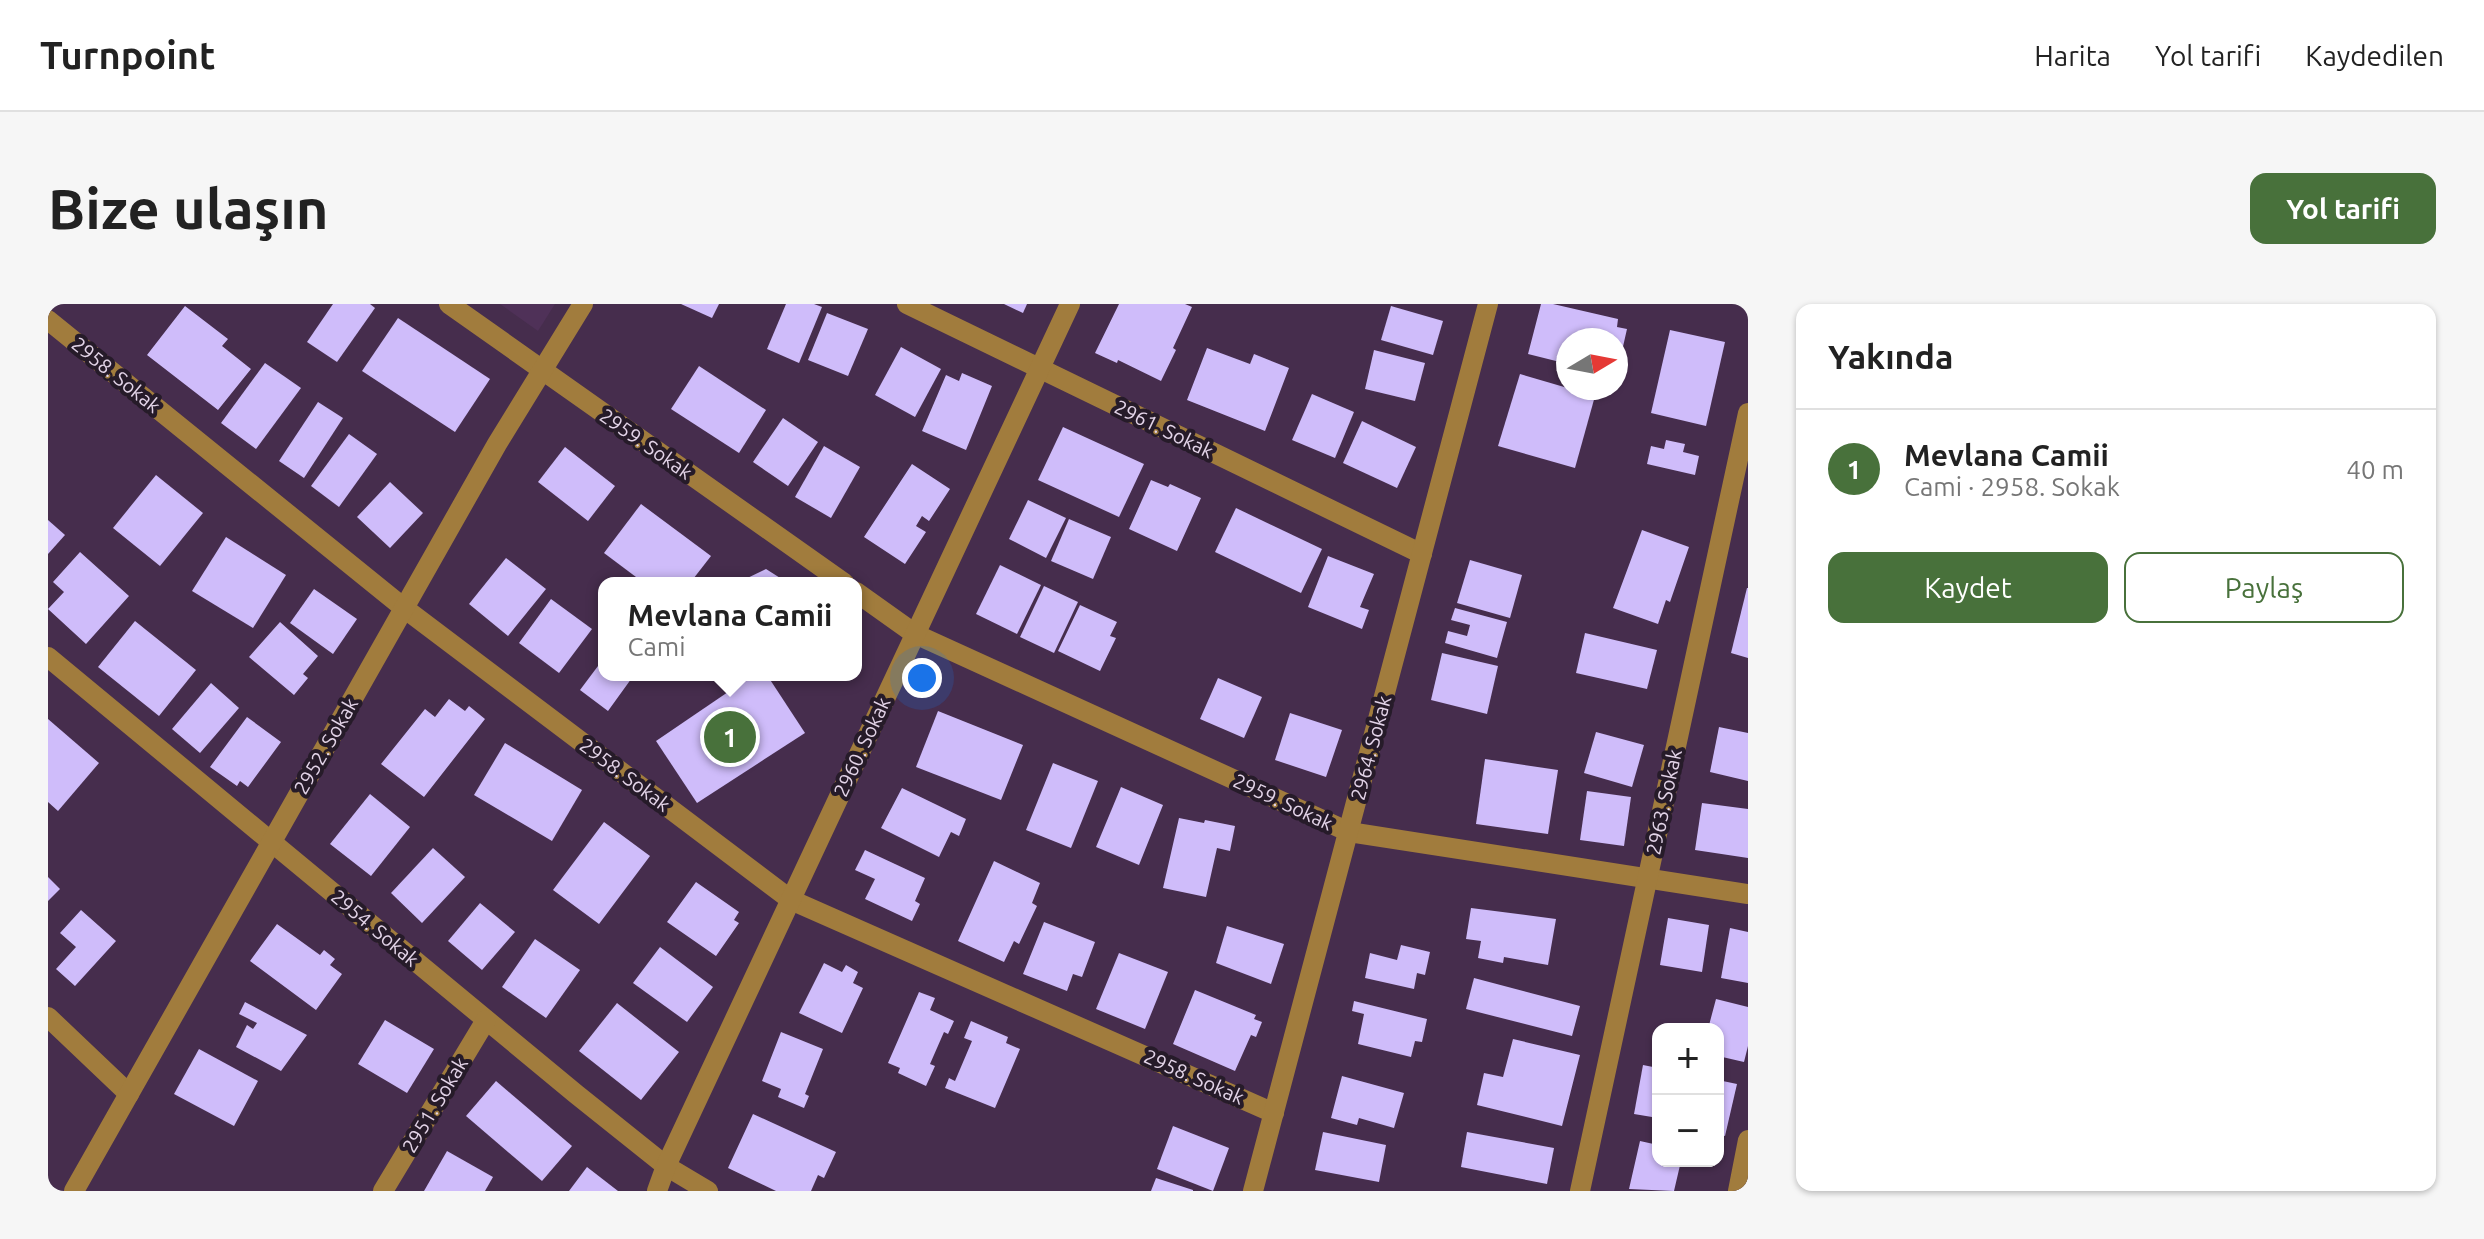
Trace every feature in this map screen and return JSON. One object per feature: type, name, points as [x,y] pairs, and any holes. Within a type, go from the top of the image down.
[{"type":"street","name":"2959. Sokak","points":[[449,304],[835,577]]},
{"type":"street","name":"2952. Sokak","points":[[74,1191],[497,444],[583,304]]},
{"type":"street","name":"2961. Sokak","points":[[907,304],[1422,554]]},
{"type":"street","name":"2960. Sokak","points":[[657,1191],[1070,304]]},
{"type":"street","name":"2964. Sokak","points":[[1253,1191],[1488,304]]},
{"type":"street","name":"2958. Sokak","points":[[48,320],[404,608],[791,900],[1274,1113]]},
{"type":"street","name":"2963. Sokak","points":[[1580,1191],[1748,413]]},
{"type":"street","name":"2959. Sokak","points":[[862,596],[915,634],[1349,832],[1748,894]]},
{"type":"street","name":"2954. Sokak","points":[[48,657],[666,1166],[708,1191]]},
{"type":"street","points":[[48,1017],[129,1094]]},
{"type":"street","name":"2951. Sokak","points":[[383,1191],[486,1020]]},
{"type":"street","points":[[1738,1191],[1748,1140]]},
{"type":"shaded area","points":[[500,304],[555,304],[538,331]]},
{"type":"building","points":[[333,304],[370,304],[375,308],[337,362],[307,342]]},
{"type":"building","points":[[681,304],[719,304],[712,318]]},
{"type":"building","points":[[786,304],[822,307],[799,363],[767,349]]},
{"type":"building","points":[[1004,304],[1027,304],[1023,313]]},
{"type":"building","points":[[1119,304],[1185,304],[1192,307],[1161,381],[1118,360],[1117,363],[1095,353]]},
{"type":"building","points":[[1541,304],[1618,319],[1617,327],[1622,328],[1556,328],[1556,361],[1528,354]]},
{"type":"building","points":[[185,306],[228,339],[222,346],[251,369],[218,410],[147,355]]},
{"type":"building","points":[[1391,306],[1443,321],[1433,355],[1381,340]]},
{"type":"building","points":[[827,313],[868,329],[848,376],[808,360]]},
{"type":"building","points":[[398,318],[490,379],[455,432],[362,371]]},
{"type":"building","points":[[1670,330],[1725,342],[1706,426],[1651,413]]},
{"type":"building","points":[[901,347],[941,369],[915,417],[875,395]]},
{"type":"building","points":[[1207,348],[1250,364],[1254,354],[1289,368],[1265,431],[1187,400]]},
{"type":"building","points":[[1374,350],[1425,363],[1415,401],[1365,389]]},
{"type":"building","points":[[265,363],[301,388],[256,449],[221,423]]},
{"type":"building","points":[[699,366],[766,410],[739,453],[671,409]]},
{"type":"building","points":[[962,373],[992,386],[966,450],[922,431],[946,375],[959,381]]},
{"type":"building","points":[[1520,374],[1556,385],[1556,400],[1594,400],[1575,468],[1498,446]]},
{"type":"building","points":[[1312,394],[1354,412],[1335,458],[1292,440]]},
{"type":"building","points":[[318,402],[343,418],[304,478],[279,461]]},
{"type":"building","points":[[783,418],[818,442],[788,486],[753,462]]},
{"type":"building","points":[[1362,421],[1416,447],[1397,488],[1343,463]]},
{"type":"building","points":[[1063,427],[1144,464],[1119,517],[1038,480]]},
{"type":"building","points":[[349,434],[377,454],[339,507],[311,486]]},
{"type":"building","points":[[1666,440],[1685,444],[1683,452],[1699,456],[1695,475],[1647,464],[1651,446],[1664,449]]},
{"type":"building","points":[[824,446],[860,467],[831,518],[795,497]]},
{"type":"building","points":[[565,447],[615,486],[588,521],[538,482]]},
{"type":"building","points":[[912,464],[950,489],[929,521],[922,516],[916,526],[926,532],[905,564],[864,537]]},
{"type":"building","points":[[156,475],[203,513],[160,566],[113,528]]},
{"type":"building","points":[[1151,480],[1168,487],[1170,484],[1201,498],[1177,551],[1129,529]]},
{"type":"building","points":[[390,482],[423,513],[390,548],[357,517]]},
{"type":"building","points":[[1028,500],[1066,518],[1046,558],[1009,539]]},
{"type":"building","points":[[641,504],[711,556],[695,577],[636,577],[604,553]]},
{"type":"building","points":[[1236,508],[1322,549],[1301,593],[1215,552]]},
{"type":"building","points":[[1069,519],[1111,537],[1093,579],[1051,561]]},
{"type":"building","points":[[48,520],[65,535],[48,554]]},
{"type":"building","points":[[1642,530],[1689,547],[1670,602],[1666,600],[1658,624],[1613,608]]},
{"type":"building","points":[[226,537],[286,575],[253,628],[192,591]]},
{"type":"building","points":[[80,552],[129,596],[86,644],[48,609],[64,592],[53,582]]},
{"type":"building","points":[[1328,556],[1374,574],[1360,607],[1369,610],[1362,629],[1308,607]]},
{"type":"building","points":[[506,558],[546,589],[508,636],[469,604]]},
{"type":"building","points":[[1470,560],[1522,575],[1510,618],[1457,603]]},
{"type":"building","points":[[1000,565],[1041,585],[1017,634],[976,614]]},
{"type":"building","points":[[766,569],[779,577],[749,577]]},
{"type":"building","points":[[1044,586],[1078,602],[1054,653],[1020,637]]},
{"type":"building","points":[[1748,588],[1748,658],[1731,653]]},
{"type":"building","points":[[314,589],[357,619],[333,654],[290,623]]},
{"type":"building","points":[[551,599],[592,629],[559,673],[519,643]]},
{"type":"building","points":[[1080,605],[1117,622],[1110,636],[1116,638],[1100,671],[1058,651]]},
{"type":"building","points":[[1455,608],[1507,622],[1497,658],[1445,643],[1448,631],[1467,636],[1470,625],[1451,620]]},
{"type":"building","points":[[135,621],[196,670],[159,716],[98,667]]},
{"type":"building","points":[[280,622],[318,656],[303,674],[308,678],[294,695],[249,657]]},
{"type":"building","points":[[1585,633],[1657,650],[1647,689],[1576,673]]},
{"type":"building","points":[[1442,653],[1498,666],[1487,714],[1431,700]]},
{"type":"building","points":[[598,666],[598,681],[630,681],[608,711],[580,690]]},
{"type":"building","points":[[1218,678],[1262,697],[1244,738],[1200,719]]},
{"type":"building","points":[[744,681],[771,681],[805,733],[697,803],[656,741]]},
{"type":"building","points":[[211,683],[239,708],[200,753],[172,729]]},
{"type":"building","points":[[449,699],[465,711],[469,706],[485,719],[424,797],[381,764],[425,709],[435,717]]},
{"type":"building","points":[[938,711],[1023,745],[1001,800],[916,767]]},
{"type":"building","points":[[1290,713],[1342,730],[1326,777],[1275,760]]},
{"type":"building","points":[[247,717],[281,742],[248,787],[240,781],[237,786],[210,767]]},
{"type":"building","points":[[48,719],[99,763],[58,811],[48,802]]},
{"type":"building","points":[[1719,727],[1748,733],[1748,781],[1710,772]]},
{"type":"building","points":[[1596,732],[1644,745],[1632,787],[1584,773]]},
{"type":"building","points":[[505,743],[582,790],[552,841],[474,795]]},
{"type":"building","points":[[1485,759],[1558,770],[1548,834],[1476,824]]},
{"type":"building","points":[[1053,763],[1098,781],[1071,848],[1026,830]]},
{"type":"building","points":[[1121,787],[1163,805],[1139,865],[1096,847]]},
{"type":"building","points":[[902,788],[966,819],[959,836],[951,832],[939,857],[881,828]]},
{"type":"building","points":[[1587,791],[1631,797],[1624,846],[1580,840]]},
{"type":"building","points":[[370,794],[410,827],[371,876],[330,844]]},
{"type":"building","points":[[1702,803],[1748,809],[1748,858],[1695,850]]},
{"type":"building","points":[[1179,818],[1235,826],[1230,851],[1217,848],[1206,897],[1163,888]]},
{"type":"building","points":[[604,822],[650,856],[599,924],[553,890]]},
{"type":"building","points":[[433,848],[465,877],[422,923],[391,893]]},
{"type":"building","points":[[865,850],[925,878],[915,901],[920,904],[912,921],[865,899],[875,879],[855,870]]},
{"type":"building","points":[[994,861],[1040,883],[1032,903],[1037,906],[1019,944],[1014,941],[1004,962],[958,941]]},
{"type":"building","points":[[48,877],[60,889],[48,901]]},
{"type":"building","points":[[696,882],[739,912],[734,920],[739,923],[716,956],[667,922]]},
{"type":"building","points":[[480,903],[515,932],[482,970],[448,941]]},
{"type":"building","points":[[1471,908],[1556,919],[1548,965],[1504,957],[1503,963],[1478,958],[1481,941],[1466,939]]},
{"type":"building","points":[[81,910],[116,941],[75,986],[56,969],[76,947],[60,933]]},
{"type":"building","points":[[1668,918],[1709,925],[1702,972],[1660,965]]},
{"type":"building","points":[[1044,922],[1095,942],[1082,977],[1073,974],[1067,991],[1023,974]]},
{"type":"building","points":[[277,924],[320,955],[324,950],[335,959],[330,965],[342,974],[316,1010],[250,961]]},
{"type":"building","points":[[1227,926],[1284,944],[1271,984],[1216,963]]},
{"type":"building","points":[[1730,928],[1748,932],[1748,983],[1721,978]]},
{"type":"building","points":[[535,939],[580,970],[546,1018],[502,987]]},
{"type":"building","points":[[1401,945],[1430,952],[1425,975],[1417,973],[1414,989],[1365,978],[1370,953],[1397,960]]},
{"type":"building","points":[[660,947],[713,987],[687,1022],[633,983]]},
{"type":"building","points":[[1119,953],[1168,972],[1145,1029],[1096,1009]]},
{"type":"building","points":[[824,963],[842,972],[846,965],[858,972],[853,983],[863,988],[842,1033],[799,1013]]},
{"type":"building","points":[[1474,978],[1580,1006],[1572,1036],[1466,1009]]},
{"type":"building","points":[[1195,990],[1256,1015],[1254,1019],[1262,1022],[1256,1037],[1251,1035],[1235,1071],[1173,1044]]},
{"type":"building","points":[[919,992],[935,998],[930,1010],[954,1021],[948,1034],[944,1032],[930,1064],[935,1066],[926,1086],[898,1073],[900,1068],[888,1063]]},
{"type":"building","points":[[1716,999],[1748,1007],[1748,1046],[1744,1062],[1724,1057],[1724,1023],[1710,1023]]},
{"type":"building","points":[[1354,1001],[1427,1019],[1422,1042],[1415,1041],[1411,1057],[1358,1044],[1364,1014],[1352,1011]]},
{"type":"building","points":[[245,1002],[307,1035],[281,1071],[236,1047],[247,1025],[253,1029],[257,1023],[239,1014]]},
{"type":"building","points":[[617,1003],[679,1052],[641,1100],[579,1051]]},
{"type":"building","points":[[385,1020],[434,1049],[407,1093],[358,1064]]},
{"type":"building","points":[[971,1021],[1008,1037],[1006,1043],[1020,1049],[995,1108],[945,1088],[949,1078],[955,1081],[972,1041],[964,1038]]},
{"type":"building","points":[[781,1032],[823,1049],[805,1094],[809,1096],[804,1108],[778,1097],[781,1089],[762,1081]]},
{"type":"building","points":[[1513,1039],[1580,1055],[1562,1126],[1477,1105],[1484,1073],[1503,1077]]},
{"type":"building","points":[[199,1049],[258,1081],[234,1126],[174,1094]]},
{"type":"building","points":[[1643,1065],[1652,1067],[1652,1117],[1634,1114]]},
{"type":"building","points":[[1342,1076],[1404,1093],[1394,1128],[1359,1118],[1357,1125],[1331,1118]]},
{"type":"building","points":[[496,1081],[572,1146],[542,1181],[466,1116]]},
{"type":"building","points":[[1724,1081],[1737,1084],[1724,1136]]},
{"type":"building","points":[[753,1114],[836,1152],[824,1178],[818,1175],[811,1191],[776,1191],[728,1168]]},
{"type":"building","points":[[1173,1126],[1229,1148],[1213,1191],[1157,1169]]},
{"type":"building","points":[[1323,1132],[1386,1145],[1379,1182],[1315,1170]]},
{"type":"building","points":[[1467,1132],[1554,1148],[1547,1184],[1461,1167]]},
{"type":"building","points":[[1640,1141],[1652,1144],[1652,1167],[1680,1167],[1674,1191],[1629,1189]]},
{"type":"building","points":[[447,1151],[493,1177],[485,1191],[424,1191]]},
{"type":"building","points":[[587,1167],[618,1191],[569,1191]]},
{"type":"building","points":[[1156,1178],[1193,1190],[1193,1191],[1151,1191]]},
{"type":"place","name":"Mevlana Camii","points":[[730,737]]}]
